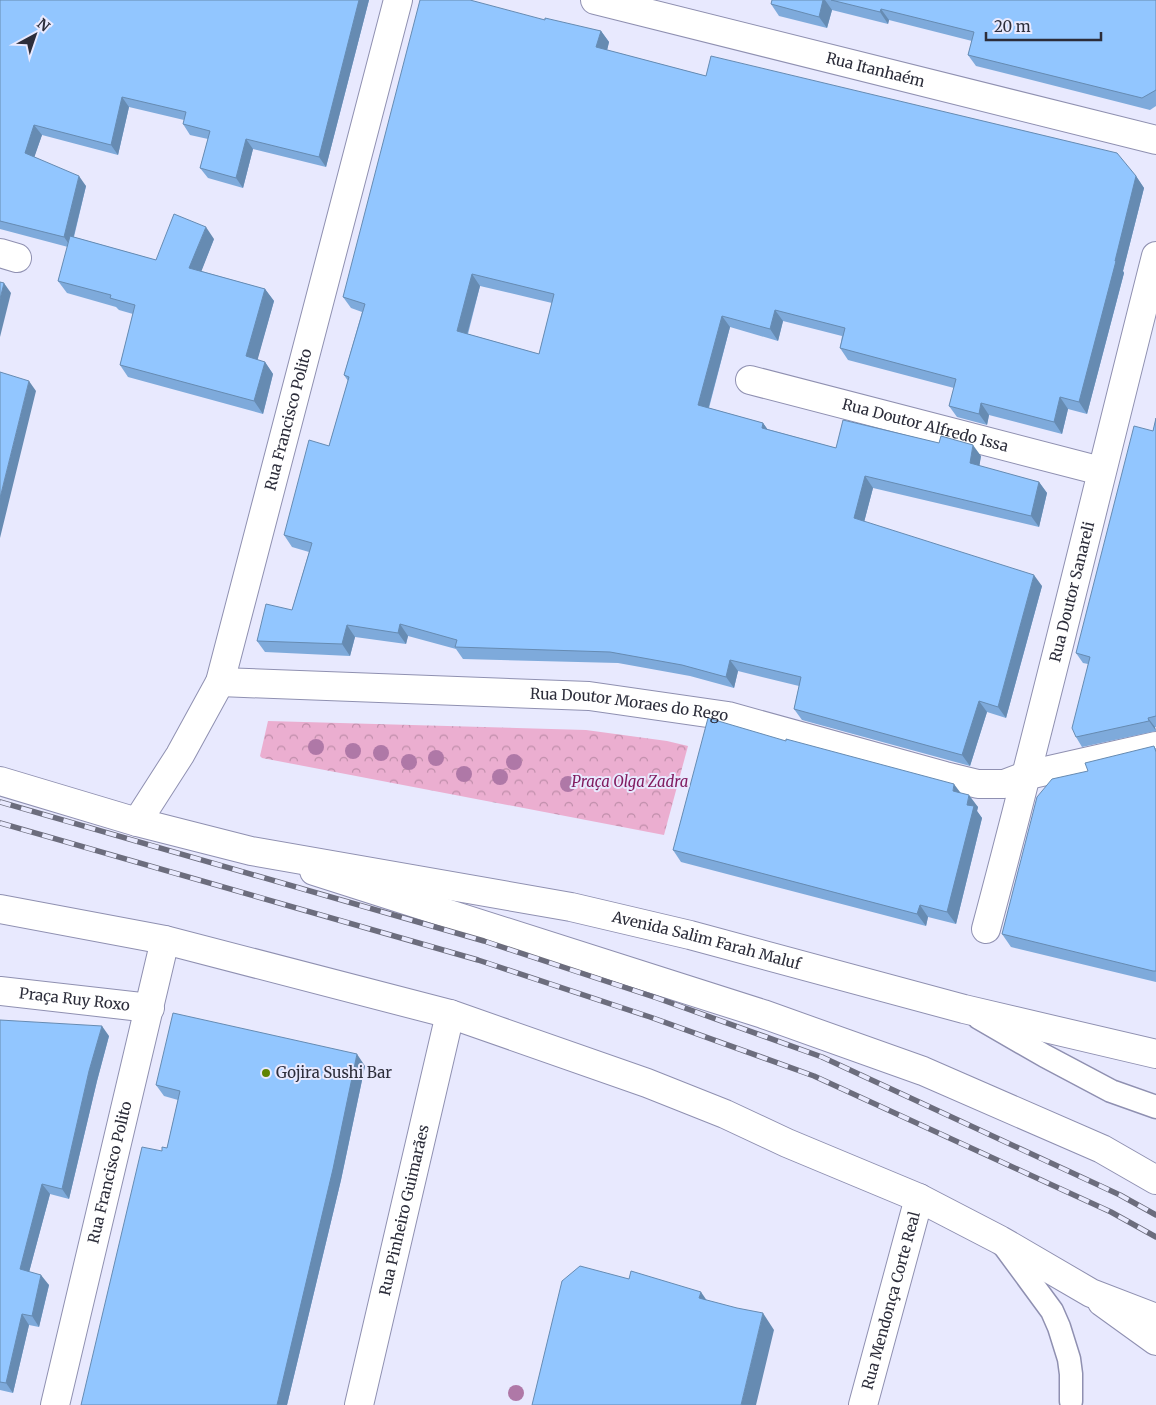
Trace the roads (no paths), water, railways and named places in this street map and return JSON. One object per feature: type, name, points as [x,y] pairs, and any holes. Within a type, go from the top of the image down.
[{"type":"main road","name":"Rua Francisco Polito","points":[[137,822],[180,754],[220,682],[398,0]]},
{"type":"main road","name":"Rua Itanhaém","points":[[595,0],[1156,140]]},
{"type":"main road","name":"Rua Doutor Sanareli","points":[[986,929],[1028,775],[1101,471],[1156,256]]},
{"type":"main road","name":"Rua Doutor Alfredo Issa","points":[[750,380],[1101,471]]},
{"type":"main road","name":"Rua Doutor Moraes do Rego","points":[[220,682],[589,696],[728,716],[978,784],[1004,784],[1028,775],[1156,746]]},
{"type":"main road","points":[[0,780],[137,822],[251,851],[763,1014],[923,1071],[1102,1149],[1156,1180]]},
{"type":"main road","name":"Avenida Salim Farah Maluf","points":[[251,851],[571,907],[690,935],[964,1009],[1156,1054]]},
{"type":"main road","points":[[0,908],[165,940],[450,1014],[647,1083],[725,1114],[787,1143],[919,1198],[1000,1240],[1090,1293],[1156,1341]]},
{"type":"main road","name":"Rua Francisco Polito","points":[[55,1405],[165,940]]},
{"type":"main road","name":"Praça Ruy Roxo","points":[[0,991],[150,1008]]},
{"type":"main road","name":"Rua Pinheiro Guimarães","points":[[359,1405],[450,1014]]},
{"type":"main road","name":"Rua Mendonça Corte Real","points":[[863,1405],[919,1198]]},
{"type":"main road","points":[[1090,1293],[1156,1318]]},
{"type":"lane","points":[[964,1009],[1045,1056],[1111,1091],[1156,1107]]},
{"type":"lane","points":[[1000,1240],[1056,1319],[1070,1366],[1071,1401]]},
{"type":"railway","points":[[0,802],[484,941],[657,998],[822,1057],[1120,1195],[1156,1215]]},
{"type":"railway","points":[[0,823],[478,960],[650,1017],[814,1076],[1111,1212],[1156,1237]]},
{"type":"place","name":"Gojira Sushi Bar","points":[[266,1073]]},
{"type":"park label","name":"Praça Olga Zadra","points":[[630,782]]}]
